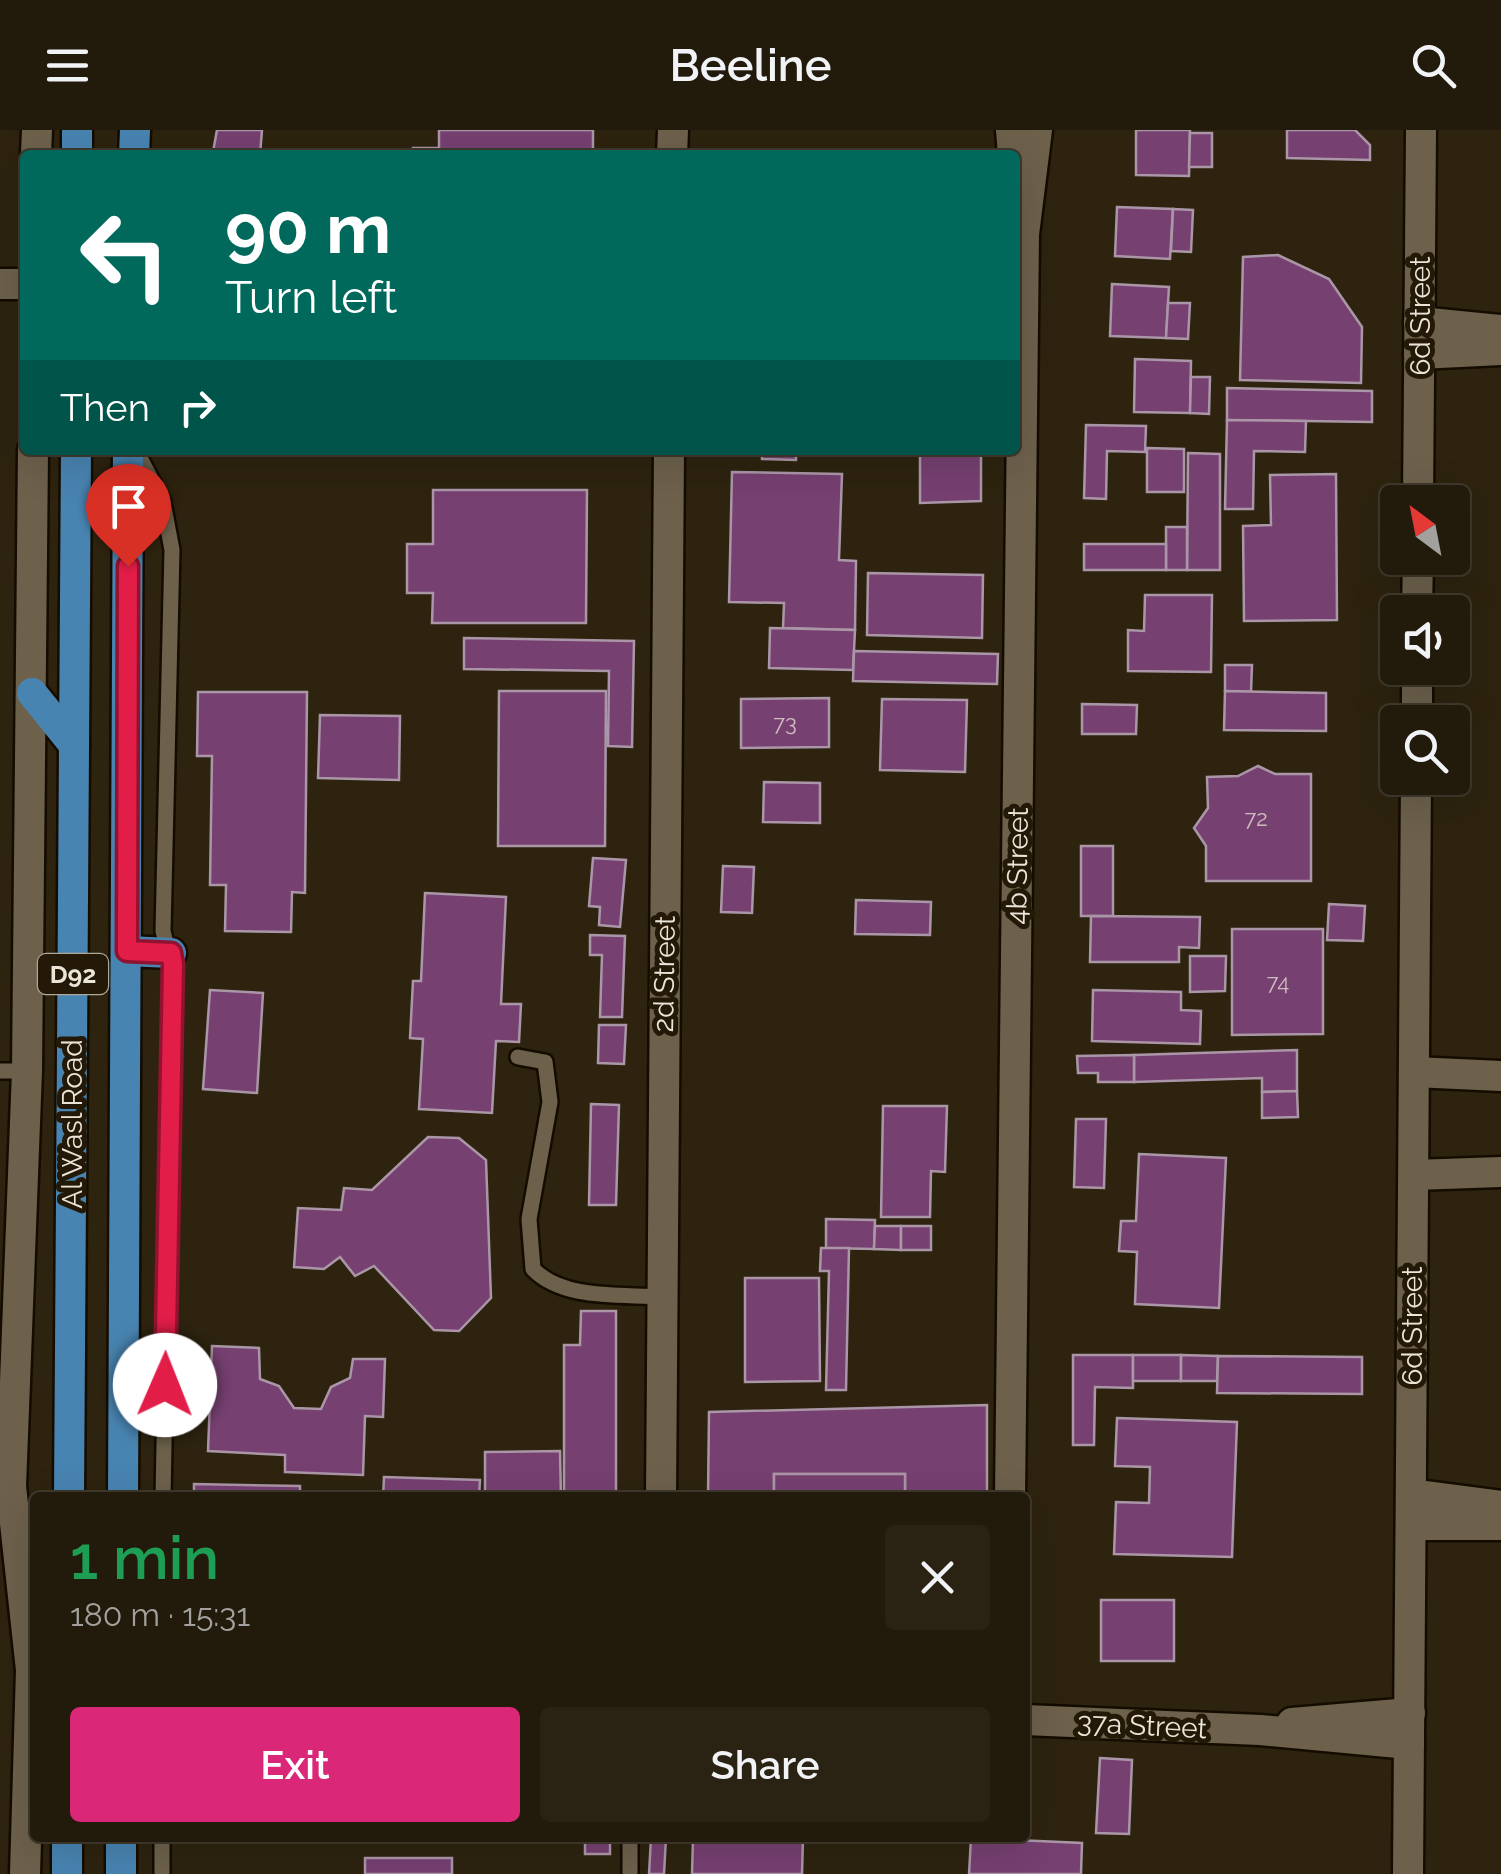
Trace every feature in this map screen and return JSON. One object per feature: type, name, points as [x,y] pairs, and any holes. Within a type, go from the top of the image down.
[{"type":"main road","name":"Al Wasl Road","points":[[69,1492],[76,455]]},
{"type":"main road","name":"Al Wasl Road","points":[[123,1492],[128,455]]},
{"type":"main road","points":[[32,693],[74,745]]},
{"type":"main road","points":[[127,951],[171,953]]},
{"type":"main road","points":[[66,1874],[67,1842]]},
{"type":"main road","points":[[120,1874],[121,1842]]},
{"type":"street","name":"4b Street","points":[[1010,1492],[1024,234],[1037,130]]},
{"type":"street","name":"6d Street","points":[[1418,485],[1421,130]]},
{"type":"street","name":"4b Street","points":[[1020,215],[1024,234]]},
{"type":"street","points":[[1420,322],[1501,330]]},
{"type":"street","points":[[1419,354],[1501,350]]},
{"type":"street","points":[[30,1663],[14,1544],[12,1486],[14,1071],[32,693],[33,455]]},
{"type":"street","name":"2d Street","points":[[661,1492],[669,455]]},
{"type":"street","name":"6d Street","points":[[1408,1874],[1416,795]]},
{"type":"street","points":[[1414,1072],[1501,1076]]},
{"type":"street","points":[[1414,1175],[1501,1172]]},
{"type":"street","points":[[1411,1494],[1501,1506]]},
{"type":"street","points":[[1411,1525],[1501,1525]]},
{"type":"street","points":[[24,1874],[30,1699]]},
{"type":"street","name":"37a Street","points":[[1260,1730],[1308,1720],[1410,1712]]},
{"type":"street","name":"37a Street","points":[[1030,1720],[1260,1730],[1409,1744]]},
{"type":"lane","points":[[139,455],[163,502],[172,550],[163,923],[171,953],[163,1492]]},
{"type":"lane","points":[[518,1057],[545,1062],[550,1102],[530,1218],[533,1268],[546,1282],[566,1289],[662,1297]]},
{"type":"lane","points":[[162,1842],[162,1874]]},
{"type":"lane","points":[[630,1842],[630,1874]]},
{"type":"building","points":[[217,130],[262,130],[260,150],[213,150]]},
{"type":"building","points":[[439,130],[593,130],[593,150],[413,150],[439,148]]},
{"type":"building","points":[[1136,130],[1190,130],[1189,176],[1136,175]]},
{"type":"building","points":[[1287,130],[1355,130],[1370,145],[1370,160],[1287,158]]},
{"type":"building","points":[[1190,133],[1212,133],[1212,167],[1189,167]]},
{"type":"building","points":[[1117,207],[1173,209],[1170,259],[1115,256]]},
{"type":"building","points":[[1173,209],[1193,210],[1191,252],[1171,251]]},
{"type":"building","points":[[1278,255],[1329,279],[1362,327],[1361,383],[1240,380],[1243,257]]},
{"type":"building","points":[[1112,284],[1169,287],[1166,338],[1110,336]]},
{"type":"building","points":[[1168,303],[1190,303],[1188,339],[1166,338]]},
{"type":"building","points":[[1135,359],[1191,361],[1190,413],[1134,412]]},
{"type":"building","points":[[1191,377],[1210,377],[1209,414],[1190,413]]},
{"type":"building","points":[[1227,388],[1372,391],[1372,422],[1227,420]]},
{"type":"building","points":[[1227,420],[1306,421],[1305,452],[1254,451],[1253,509],[1225,509]]},
{"type":"building","points":[[1086,425],[1146,426],[1145,452],[1107,451],[1106,499],[1084,498]]},
{"type":"building","points":[[1147,448],[1184,449],[1184,492],[1147,492]]},
{"type":"building","points":[[1188,453],[1220,454],[1220,570],[1187,570]]},
{"type":"building","points":[[762,455],[796,455],[796,460],[762,459]]},
{"type":"building","points":[[920,455],[981,455],[981,501],[920,503]]},
{"type":"building","points":[[732,472],[842,474],[839,560],[856,561],[855,630],[783,628],[784,603],[729,602]]},
{"type":"building","points":[[1336,474],[1337,620],[1244,621],[1243,526],[1271,525],[1270,475]]},
{"type":"building","points":[[433,490],[587,490],[586,623],[432,623],[433,593],[407,593],[407,544],[433,544]]},
{"type":"building","points":[[1166,527],[1187,527],[1187,570],[1166,570]]},
{"type":"building","points":[[1084,544],[1166,544],[1166,570],[1084,570]]},
{"type":"building","points":[[868,573],[983,575],[982,638],[867,635]]},
{"type":"building","points":[[1145,595],[1212,595],[1211,672],[1128,671],[1128,630],[1144,631]]},
{"type":"building","points":[[770,628],[855,630],[853,670],[769,668]]},
{"type":"building","points":[[464,638],[634,641],[632,747],[608,746],[609,671],[464,669]]},
{"type":"building","points":[[854,651],[998,654],[997,684],[853,681]]},
{"type":"building","points":[[1225,665],[1252,665],[1251,692],[1225,691]]},
{"type":"building","points":[[499,691],[606,691],[605,846],[498,846]]},
{"type":"building","points":[[1225,691],[1326,693],[1326,731],[1224,730]]},
{"type":"building","points":[[198,692],[307,692],[305,893],[292,892],[291,932],[225,931],[226,885],[210,885],[212,756],[197,756]]},
{"type":"building","points":[[829,698],[829,747],[741,748],[741,699]]},
{"type":"building","points":[[882,699],[967,700],[965,772],[880,770]]},
{"type":"building","points":[[1082,704],[1137,705],[1136,734],[1082,734]]},
{"type":"building","points":[[320,715],[400,716],[399,780],[318,778]]},
{"type":"building","points":[[1258,766],[1275,774],[1311,774],[1311,881],[1206,881],[1206,846],[1194,828],[1208,808],[1207,777],[1238,776]]},
{"type":"building","points":[[764,782],[820,783],[820,823],[763,822]]},
{"type":"building","points":[[1081,846],[1113,846],[1113,916],[1081,916]]},
{"type":"building","points":[[593,858],[626,860],[620,927],[599,925],[600,907],[589,906]]},
{"type":"building","points":[[723,866],[754,867],[752,913],[721,912]]},
{"type":"building","points":[[425,893],[506,897],[501,1004],[521,1004],[519,1042],[496,1041],[492,1113],[419,1109],[423,1039],[410,1038],[413,981],[421,981]]},
{"type":"building","points":[[856,900],[931,902],[930,935],[855,934]]},
{"type":"building","points":[[1329,904],[1365,906],[1363,941],[1327,940]]},
{"type":"building","points":[[1091,916],[1200,917],[1199,948],[1179,947],[1179,962],[1090,962]]},
{"type":"building","points":[[1232,929],[1323,929],[1323,1034],[1232,1035]]},
{"type":"building","points":[[590,935],[625,936],[622,1017],[600,1017],[602,955],[590,955]]},
{"type":"building","points":[[1190,956],[1226,956],[1225,991],[1190,992]]},
{"type":"building","points":[[210,990],[263,993],[257,1093],[203,1089]]},
{"type":"building","points":[[1093,990],[1181,992],[1181,1010],[1201,1011],[1200,1044],[1092,1041]]},
{"type":"building","points":[[599,1025],[626,1025],[624,1064],[598,1063]]},
{"type":"building","points":[[1297,1050],[1297,1091],[1262,1092],[1262,1078],[1134,1082],[1134,1055]]},
{"type":"building","points":[[1134,1055],[1134,1082],[1098,1082],[1098,1073],[1078,1073],[1077,1056]]},
{"type":"building","points":[[1297,1091],[1298,1117],[1262,1118],[1262,1092]]},
{"type":"building","points":[[591,1104],[619,1105],[616,1205],[589,1205]]},
{"type":"building","points":[[883,1106],[947,1106],[945,1172],[931,1171],[930,1217],[881,1217]]},
{"type":"building","points":[[1076,1119],[1106,1119],[1104,1188],[1074,1187]]},
{"type":"building","points":[[428,1137],[459,1138],[486,1160],[491,1298],[459,1331],[434,1330],[374,1266],[355,1276],[340,1257],[324,1269],[294,1267],[298,1208],[341,1210],[344,1188],[372,1190]]},
{"type":"building","points":[[1139,1154],[1226,1158],[1219,1308],[1135,1304],[1137,1252],[1119,1251],[1121,1221],[1136,1221]]},
{"type":"building","points":[[826,1219],[875,1220],[874,1249],[826,1248]]},
{"type":"building","points":[[875,1226],[901,1226],[901,1250],[874,1249]]},
{"type":"building","points":[[901,1226],[931,1226],[931,1250],[901,1250]]},
{"type":"building","points":[[821,1248],[849,1248],[846,1390],[826,1390],[829,1271],[820,1271]]},
{"type":"building","points":[[745,1278],[819,1278],[820,1381],[745,1382]]},
{"type":"building","points":[[581,1311],[616,1311],[616,1492],[564,1492],[564,1345],[580,1345]]},
{"type":"building","points":[[212,1346],[259,1348],[260,1379],[279,1386],[294,1408],[321,1409],[331,1387],[350,1378],[353,1359],[385,1359],[383,1417],[365,1416],[363,1475],[285,1472],[285,1455],[208,1451]]},
{"type":"building","points":[[1073,1355],[1133,1355],[1133,1388],[1095,1387],[1094,1445],[1073,1445]]},
{"type":"building","points":[[1133,1355],[1181,1355],[1181,1381],[1133,1381]]},
{"type":"building","points":[[1181,1355],[1218,1356],[1217,1381],[1181,1381]]},
{"type":"building","points":[[1218,1356],[1362,1357],[1362,1394],[1217,1393]]},
{"type":"building","points":[[987,1405],[987,1492],[905,1492],[905,1474],[774,1474],[774,1492],[708,1492],[709,1412]]},
{"type":"building","points":[[1117,1418],[1237,1422],[1232,1557],[1114,1554],[1116,1502],[1149,1503],[1150,1467],[1115,1466]]},
{"type":"building","points":[[560,1451],[561,1492],[485,1492],[485,1452]]},
{"type":"building","points":[[774,1474],[905,1474],[905,1492],[774,1492]]},
{"type":"building","points":[[384,1477],[480,1480],[479,1492],[383,1492]]},
{"type":"building","points":[[194,1484],[300,1486],[300,1492],[194,1492]]},
{"type":"building","points":[[1101,1600],[1174,1600],[1174,1661],[1101,1661]]},
{"type":"building","points":[[1100,1758],[1132,1760],[1129,1834],[1096,1833]]},
{"type":"building","points":[[585,1842],[610,1842],[610,1854],[585,1854]]},
{"type":"building","points":[[651,1842],[666,1842],[664,1874],[649,1874]]},
{"type":"building","points":[[693,1842],[803,1842],[802,1874],[692,1874]]},
{"type":"building","points":[[971,1842],[1082,1843],[1081,1874],[969,1874]]},
{"type":"building","points":[[365,1858],[452,1858],[452,1874],[365,1874]]},
{"type":"route","points":[[128,566],[127,951],[171,953],[173,964],[165,1385]]}]
